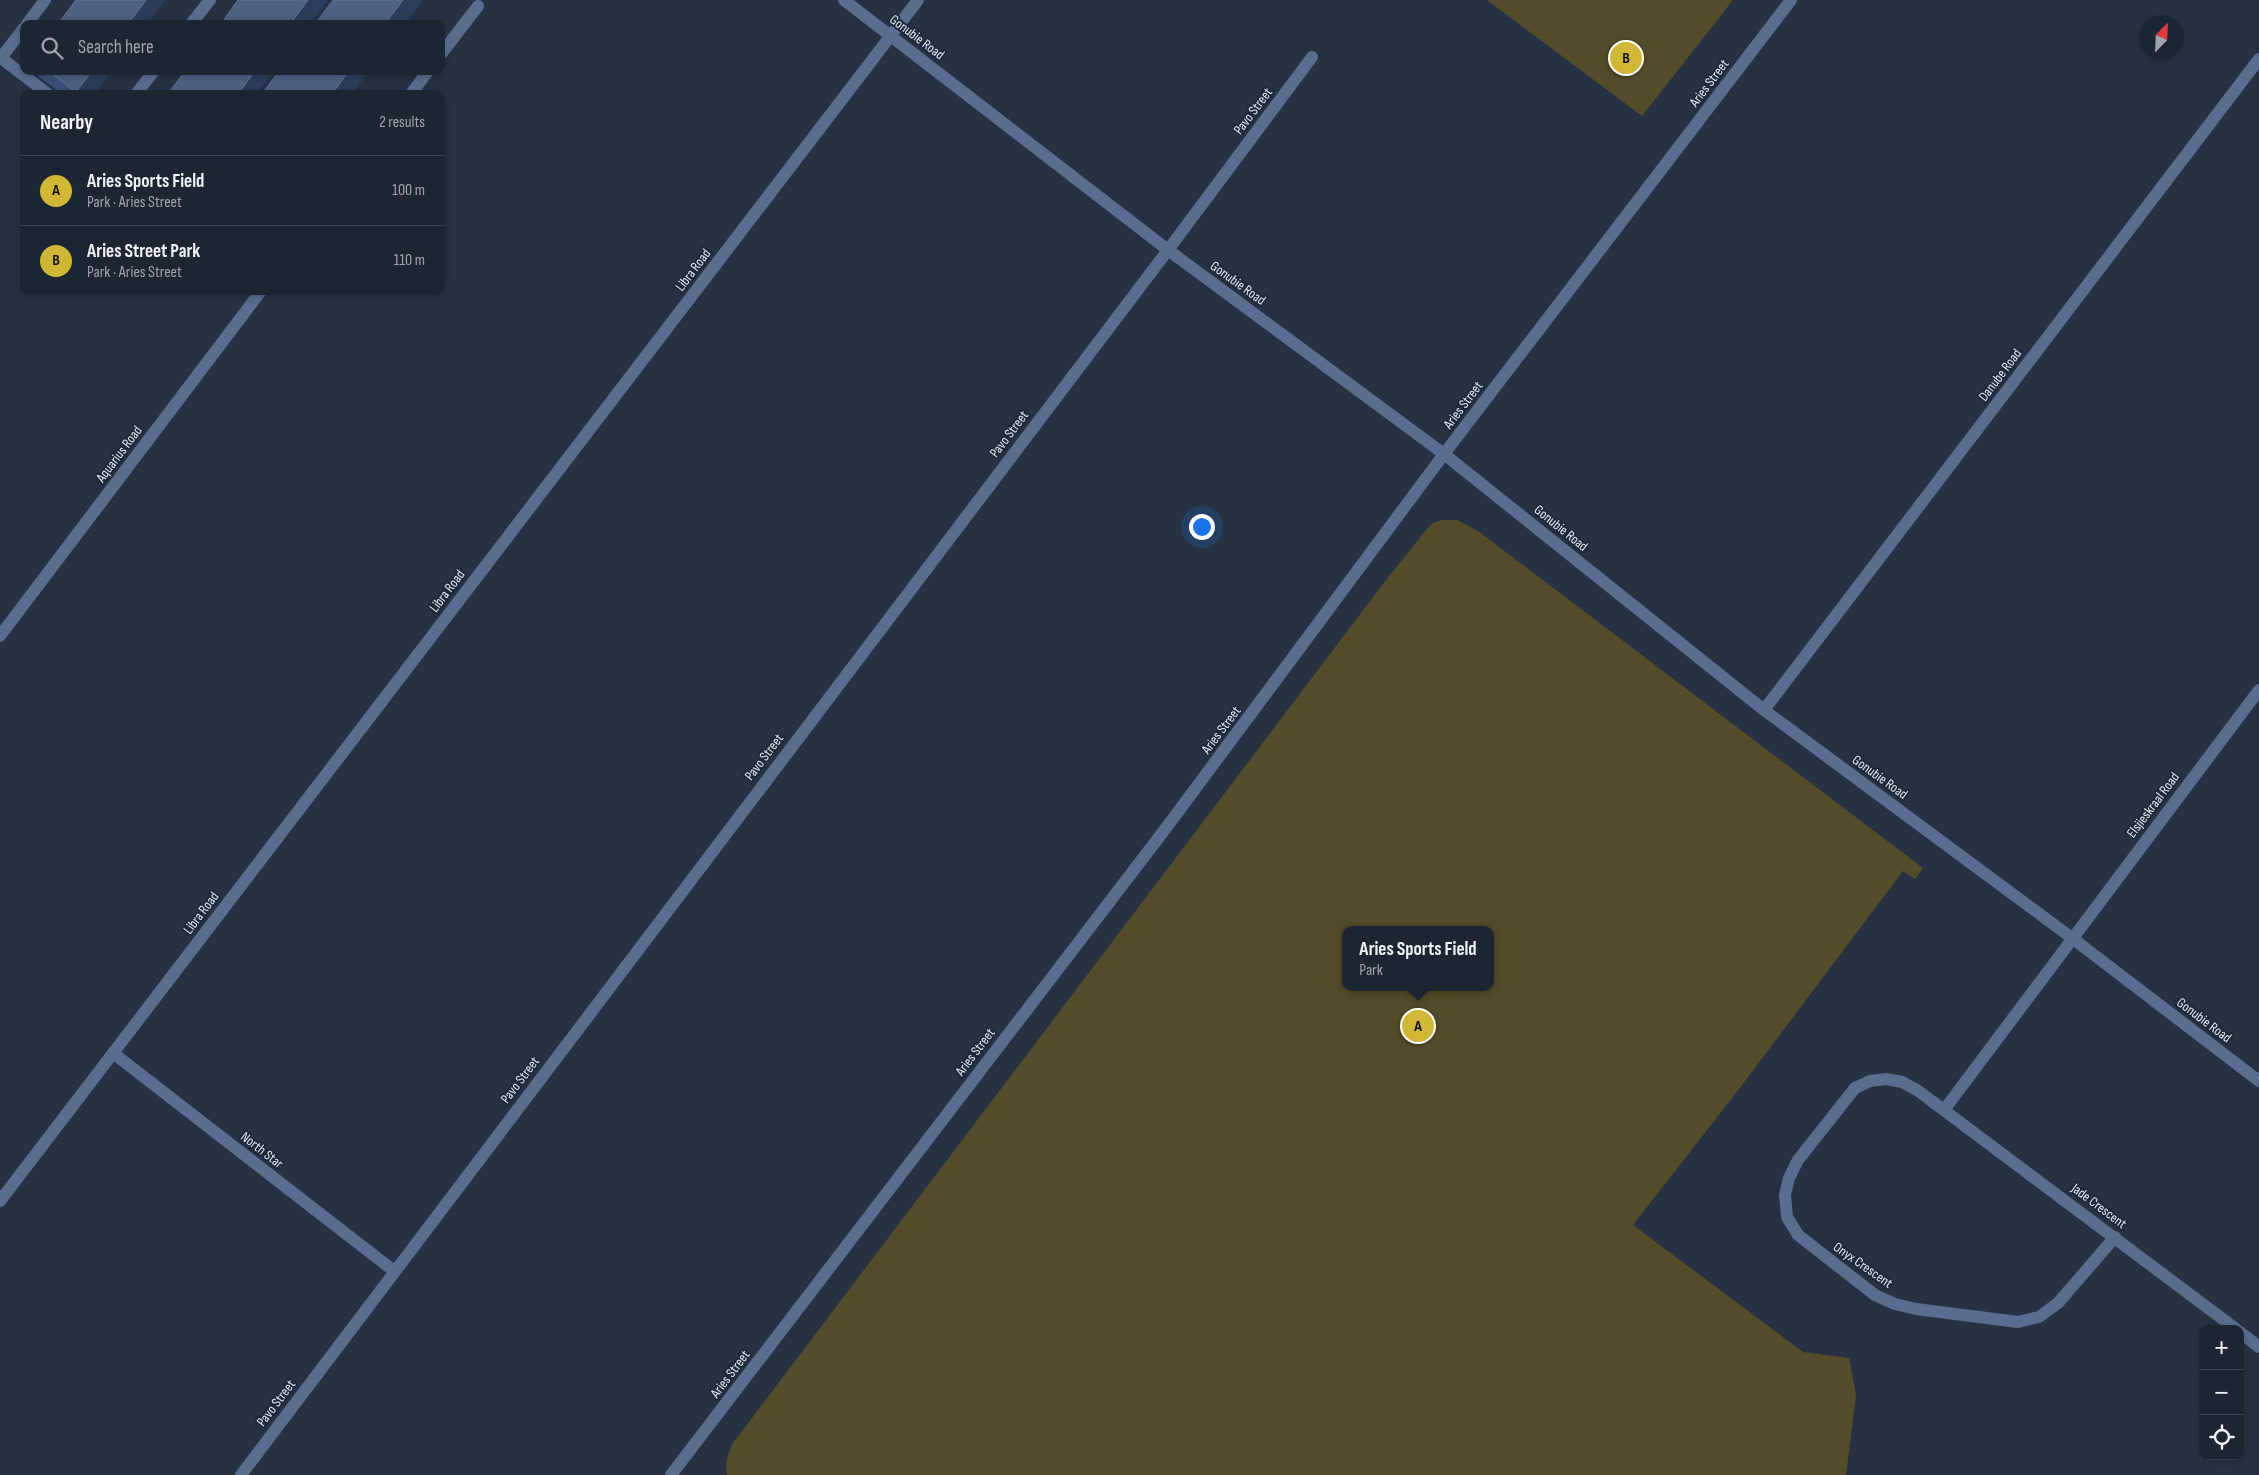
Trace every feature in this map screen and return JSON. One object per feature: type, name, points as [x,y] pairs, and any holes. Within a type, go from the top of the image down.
[{"type":"street","points":[[30,20],[45,0]]},
{"type":"street","points":[[194,20],[210,0]]},
{"type":"street","name":"Gonubie Road","points":[[844,0],[1168,250],[1444,454],[1764,710],[2072,938],[2259,1081]]},
{"type":"street","name":"Libra Road","points":[[0,1201],[918,0]]},
{"type":"street","name":"Aries Street","points":[[671,1475],[1166,828],[1444,454],[1791,0]]},
{"type":"street","points":[[445,49],[478,6]]},
{"type":"street","points":[[20,33],[1,58],[20,73]]},
{"type":"street","name":"Pavo Street","points":[[241,1475],[1312,57]]},
{"type":"street","name":"Danube Road","points":[[1764,710],[2259,58]]},
{"type":"street","points":[[23,75],[43,90]]},
{"type":"street","points":[[139,90],[151,75]]},
{"type":"street","points":[[414,90],[425,75]]},
{"type":"street","name":"Aquarius Road","points":[[0,636],[258,295]]},
{"type":"street","name":"Elsjieskraal Road","points":[[2072,938],[2259,690]]},
{"type":"street","points":[[1944,1110],[2072,938]]},
{"type":"street","name":"North Star","points":[[113,1053],[394,1270]]},
{"type":"street","name":"Jade Crescent","points":[[1886,1079],[1902,1082],[1918,1090],[2231,1325]]},
{"type":"street","name":"Onyx Crescent","points":[[1886,1079],[1870,1081],[1855,1088],[1844,1100],[1798,1160],[1789,1178],[1785,1195],[1787,1217],[1798,1235],[1875,1295],[1895,1304],[1916,1309],[2018,1322],[2038,1317],[2058,1304],[2115,1237]]},
{"type":"street","points":[[2244,1335],[2259,1347]]},
{"type":"shaded area","points":[[1487,0],[1733,0],[1642,116]]},
{"type":"shaded area","points":[[1442,520],[1457,520],[1478,531],[1923,868],[1915,879],[1903,871],[1739,1089],[1633,1225],[1803,1352],[1849,1358],[1856,1395],[1846,1475],[727,1475],[727,1458],[733,1443],[1386,580],[1433,523]]},
{"type":"building","points":[[76,0],[146,0],[131,20],[61,20]]},
{"type":"building","points":[[238,0],[308,0],[293,20],[224,20]]},
{"type":"building","points":[[333,0],[403,0],[388,20],[318,20]]},
{"type":"building","points":[[53,75],[89,75],[78,90],[73,90]]},
{"type":"building","points":[[182,75],[252,75],[241,90],[171,90]]},
{"type":"building","points":[[276,75],[346,75],[335,90],[265,90]]},
{"type":"place","name":"Aries Street Park","points":[[1626,58]]},
{"type":"place","name":"Aries Sports Field","points":[[1418,1026]]}]
